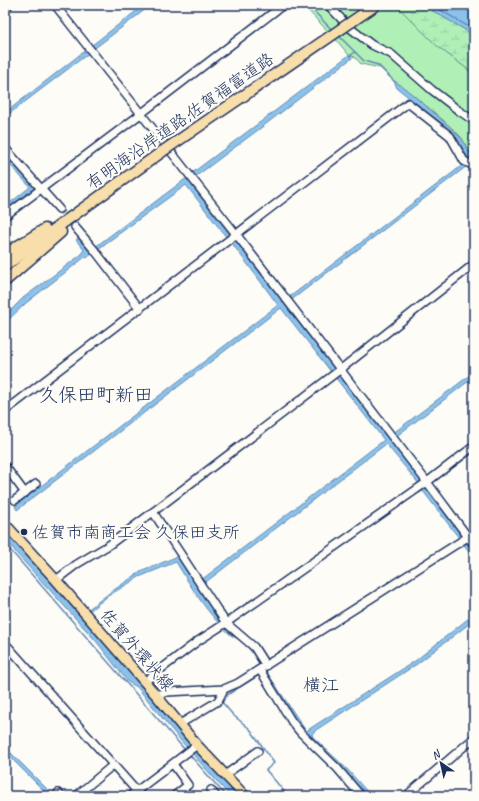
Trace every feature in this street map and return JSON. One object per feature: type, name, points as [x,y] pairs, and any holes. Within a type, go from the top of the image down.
[{"type":"highway","name":"有明海沿岸道路;佐賀福富道路","points":[[5,266],[71,223],[163,151],[376,5]]},
{"type":"highway","points":[[5,254],[54,224],[71,223]]},
{"type":"highway","points":[[5,281],[71,223]]},
{"type":"main road","name":"佐賀外環状線","points":[[5,524],[156,695],[180,724],[194,748],[226,775],[245,796]]},
{"type":"street","points":[[5,8],[9,5]]},
{"type":"street","points":[[56,5],[392,436],[424,484],[471,535],[474,545]]},
{"type":"street","points":[[5,216],[142,114],[283,5]]},
{"type":"street","points":[[328,5],[350,28],[372,45],[391,54],[432,90],[474,121]]},
{"type":"street","points":[[5,411],[408,103],[450,136],[464,161],[474,166]]},
{"type":"street","points":[[5,148],[58,209]]},
{"type":"street","points":[[71,223],[96,252],[140,309]]},
{"type":"street","points":[[56,580],[77,564],[109,545],[153,512],[340,370],[474,264]]},
{"type":"street","points":[[144,682],[198,641],[224,625],[424,484],[474,446]]},
{"type":"street","points":[[5,466],[25,493]]},
{"type":"street","points":[[15,500],[36,484]]},
{"type":"street","points":[[153,512],[200,584],[224,625],[254,647],[263,670],[292,722],[359,792]]},
{"type":"street","points":[[156,695],[167,692],[224,688],[238,683],[263,670],[471,535]]},
{"type":"street","points":[[5,643],[113,765],[136,794],[194,748]]},
{"type":"street","points":[[180,724],[218,701],[224,688]]},
{"type":"street","points":[[406,796],[474,738]]},
{"type":"street","points":[[226,775],[258,751]]},
{"type":"street","points":[[173,764],[188,785],[174,796]]},
{"type":"street","points":[[76,796],[113,765]]},
{"type":"green space","points":[[303,5],[396,5],[437,46],[474,74],[474,155],[468,150],[462,138],[448,124],[380,68],[361,64],[355,57],[349,55]]},
{"type":"green space","points":[[396,5],[426,5],[433,11],[474,35],[474,74],[437,46]]},
{"type":"water","points":[[144,5],[151,5],[95,48],[92,45]]},
{"type":"water","points":[[426,5],[474,5],[474,35],[433,11]]},
{"type":"water","points":[[87,49],[89,53],[5,117],[5,113]]},
{"type":"water","points":[[349,55],[352,58],[195,177],[192,173]]},
{"type":"water","points":[[394,81],[424,104],[459,136],[469,152],[474,156],[474,160],[467,156],[458,139],[446,127],[397,88]]},
{"type":"water","points":[[5,152],[37,189],[34,191],[32,190],[5,211],[5,207],[30,187],[5,159]]},
{"type":"water","points":[[464,164],[467,166],[285,305],[336,370],[332,373],[281,308],[17,510],[15,506],[278,305],[231,242],[234,239],[283,302]]},
{"type":"water","points":[[188,177],[191,180],[189,182],[230,235],[227,238],[186,185],[98,249],[95,247]]},
{"type":"water","points":[[80,237],[93,253],[87,258],[85,257],[26,303],[5,323],[5,316],[23,298],[82,254],[84,250],[76,240]]},
{"type":"water","points":[[474,372],[474,377],[390,441],[422,482],[419,484],[386,444],[198,588],[223,622],[251,648],[306,731],[415,661],[474,614],[474,620],[417,664],[312,734],[313,737],[347,769],[371,796],[366,796],[339,765],[304,732],[296,722],[254,655],[242,642],[232,636],[215,620],[188,582],[176,562],[139,577],[108,596],[88,612],[86,611],[140,572],[178,556],[196,584],[384,440],[335,377],[339,374],[388,437]]},
{"type":"water","points":[[426,486],[474,551],[474,558],[423,491],[418,492]]},
{"type":"water","points":[[5,531],[148,692],[196,751],[201,754],[239,796],[230,796],[181,741],[137,687],[128,682],[96,641],[17,554],[5,537]]},
{"type":"water","points":[[5,747],[55,796],[49,796],[5,752]]},
{"type":"waterway","points":[[308,5],[333,31]]},
{"type":"waterway","points":[[339,36],[364,61],[378,65],[395,82]]},
{"type":"waterway","points":[[350,56],[355,52]]},
{"type":"waterway","points":[[431,484],[474,452]]},
{"type":"waterway","points":[[5,544],[185,750]]},
{"type":"waterway","points":[[259,675],[227,695],[222,702],[233,715],[250,729],[274,763],[266,770],[288,796]]},
{"type":"waterway","points":[[189,754],[226,796]]},
{"type":"tunnel","points":[[59,209],[75,227]]},
{"type":"place","name":"佐賀市南商工会 久保田支所","points":[[24,532]]},
{"type":"district","name":"久保田町新田","points":[[96,395]]},
{"type":"district","name":"横江","points":[[321,685]]}]
